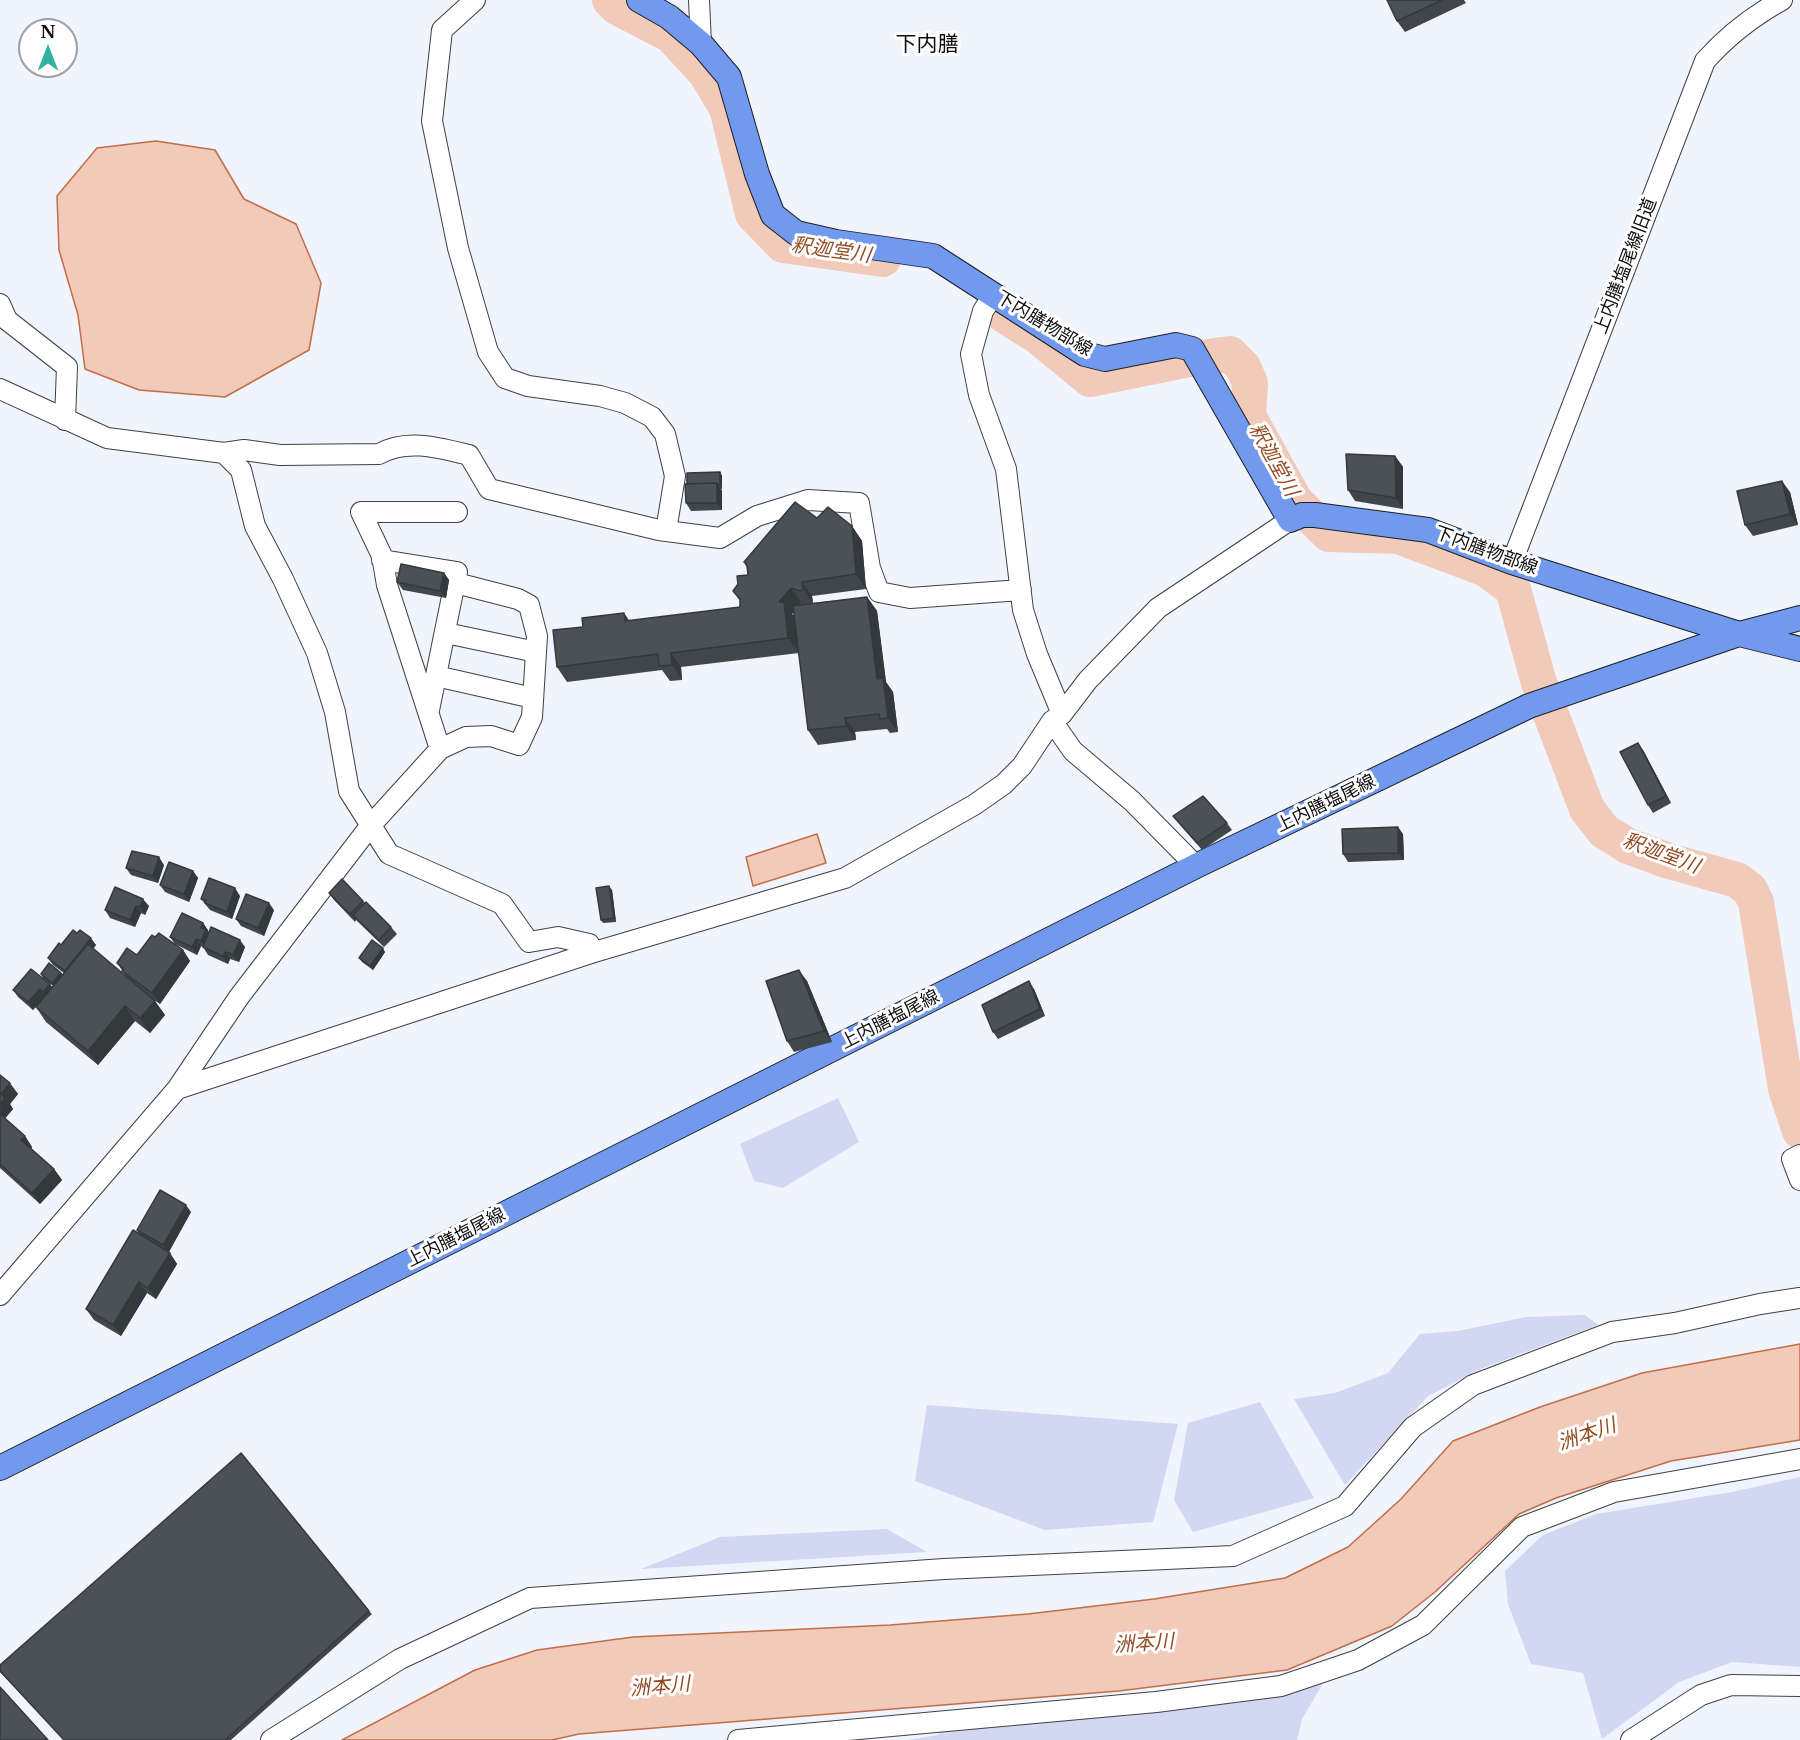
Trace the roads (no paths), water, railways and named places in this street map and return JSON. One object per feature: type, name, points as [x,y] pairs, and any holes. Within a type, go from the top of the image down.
[{"type":"main road","name":"下内膳物部線","points":[[639,0],[669,16],[701,44],[729,77],[756,174],[773,215],[796,232],[836,242],[933,256],[990,301],[1085,354],[1105,359],[1176,345],[1198,358],[1303,517],[1428,530],[1512,562],[1739,634],[1800,649]]},
{"type":"main road","name":"上内膳塩尾線","points":[[0,1468],[1196,866],[1529,706],[1739,634],[1800,618]]},
{"type":"street","points":[[475,0],[442,30],[432,121],[458,248],[488,352],[505,378],[528,386],[600,396],[625,403],[652,417],[665,434],[675,476],[666,531]]},
{"type":"street","points":[[699,0],[701,44]]},
{"type":"street","name":"上内膳塩尾線旧道","points":[[1512,562],[1705,61],[1747,9],[1782,0]]},
{"type":"street","points":[[990,301],[971,354],[979,396],[1006,469],[1023,610],[1057,718],[1073,751],[1132,801],[1196,866]]},
{"type":"street","points":[[0,304],[7,320],[67,367],[65,420]]},
{"type":"street","points":[[0,389],[107,438],[224,453],[244,450],[280,455],[379,454],[393,446],[430,446],[469,454],[489,489],[666,531],[720,538],[756,516],[808,500],[859,503],[870,568],[879,592],[910,598],[1021,590]]},
{"type":"street","points":[[224,453],[241,470],[255,526],[283,579],[317,653],[335,712],[349,791],[388,854],[502,904],[530,942],[558,937],[590,944],[591,953]]},
{"type":"street","points":[[440,749],[387,585],[382,560],[361,512],[457,512]]},
{"type":"street","points":[[177,1089],[591,953],[845,878],[974,805],[1005,784],[1022,766],[1088,680],[1158,608],[1303,517]]},
{"type":"street","points":[[382,560],[456,572],[456,583],[428,713]]},
{"type":"street","points":[[0,1295],[177,1089],[238,997],[371,825],[440,749],[466,737],[491,736],[519,745],[532,717],[537,636],[530,605],[518,599],[456,583]]},
{"type":"street","points":[[446,633],[536,652]]},
{"type":"street","points":[[436,676],[533,698]]},
{"type":"street","points":[[1796,1157],[1800,1180]]},
{"type":"street","points":[[271,1740],[400,1659],[530,1598],[944,1569],[1233,1556],[1345,1506],[1413,1427],[1473,1385],[1612,1332],[1676,1323],[1760,1304],[1800,1298]]},
{"type":"street","points":[[738,1740],[1156,1702],[1281,1686],[1358,1660],[1423,1625],[1522,1527],[1614,1492],[1800,1459]]},
{"type":"street","points":[[1631,1740],[1701,1695],[1731,1685],[1800,1686]]},
{"type":"water","points":[[156,141],[215,150],[244,199],[296,224],[321,283],[309,350],[225,397],[139,390],[85,369],[78,315],[59,250],[57,196],[97,148]]},
{"type":"water","points":[[817,834],[826,863],[753,886],[746,857]]},
{"type":"water","name":"洲本川","points":[[1800,1344],[1800,1440],[1671,1461],[1556,1498],[1519,1514],[1435,1592],[1392,1626],[1287,1670],[1119,1691],[579,1734],[552,1740],[342,1740],[475,1670],[537,1650],[633,1637],[890,1625],[1028,1614],[1154,1599],[1285,1578],[1348,1547],[1401,1499],[1453,1441],[1540,1407],[1642,1373]]},
{"type":"waterway","name":"釈迦堂川","points":[[610,0],[617,7],[671,35],[706,73],[727,108],[753,214],[783,245],[883,259]]},
{"type":"waterway","name":"釈迦堂川","points":[[1004,315],[1039,337],[1090,379],[1184,360],[1230,354],[1243,367],[1250,383],[1248,416],[1295,501],[1329,534],[1398,536],[1486,569],[1513,589],[1539,683],[1587,809],[1604,831],[1628,846],[1669,861],[1737,880],[1750,890],[1756,902],[1786,1089],[1800,1131]]},
{"type":"district","name":"下内膳","points":[[927,45]]}]
